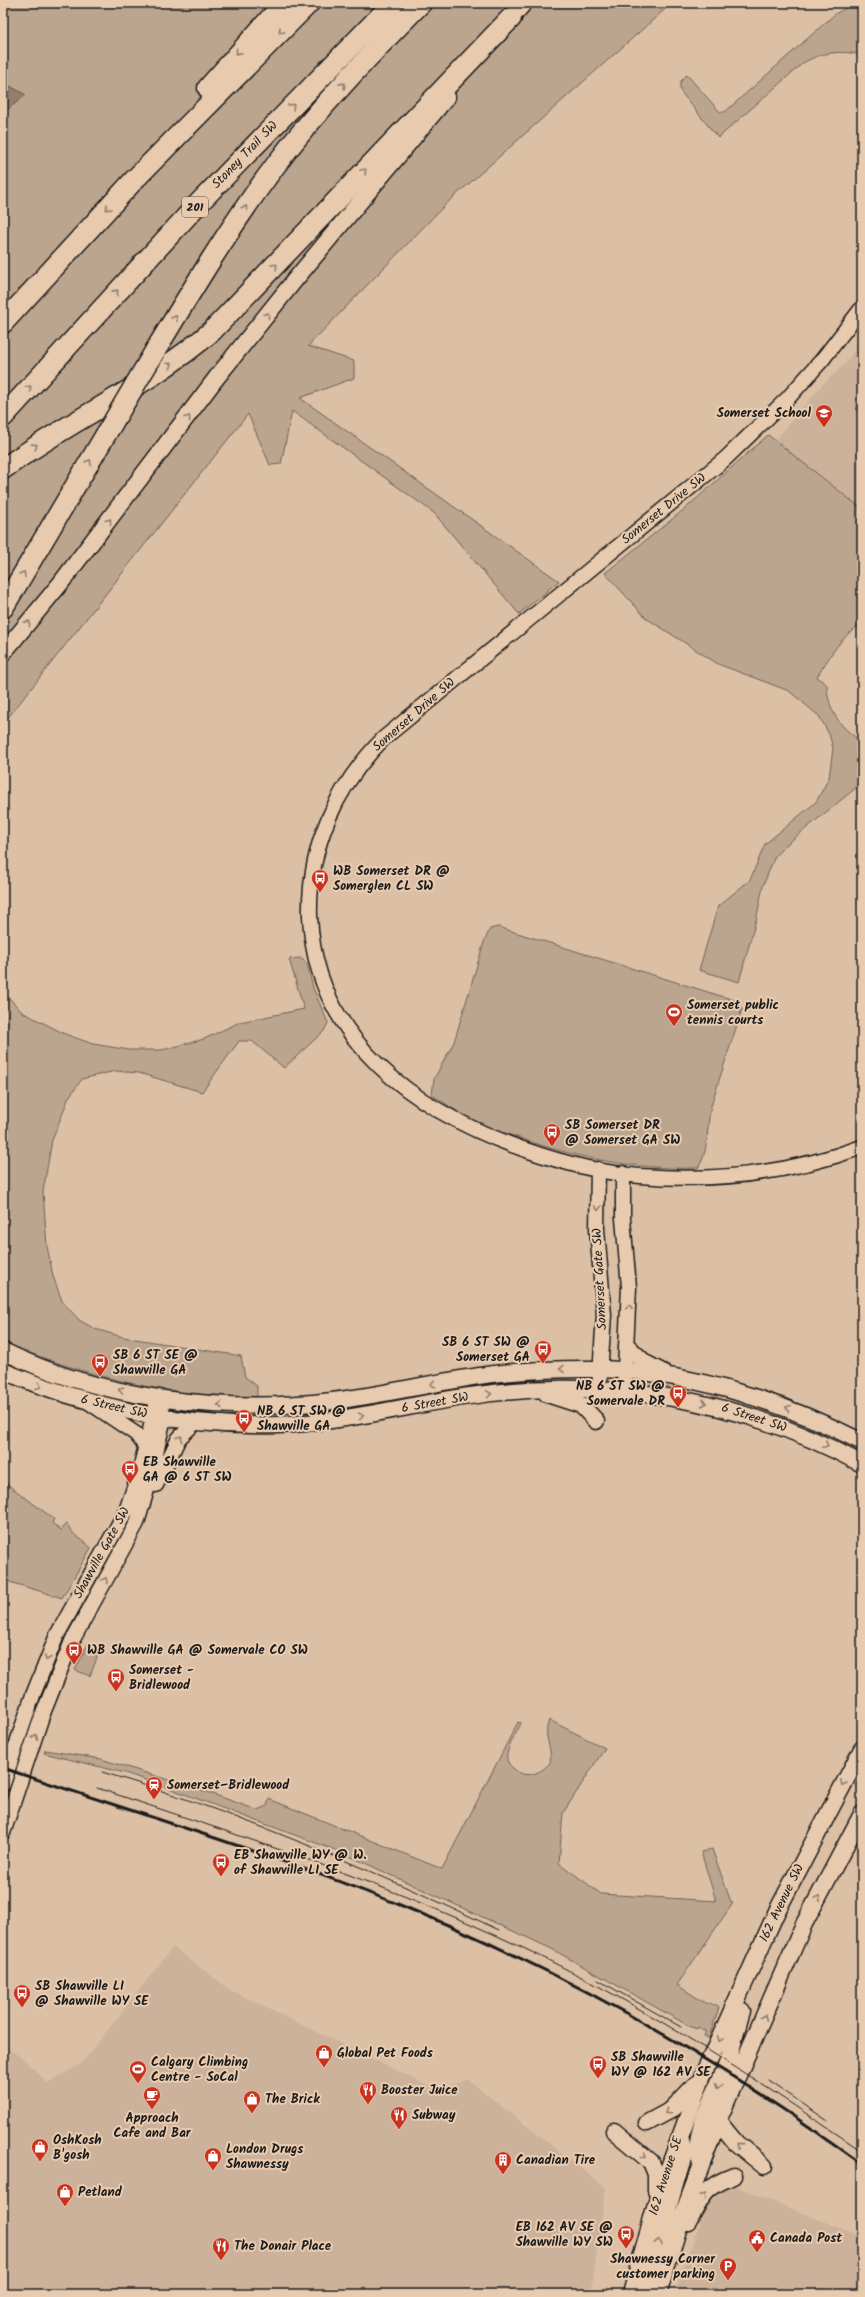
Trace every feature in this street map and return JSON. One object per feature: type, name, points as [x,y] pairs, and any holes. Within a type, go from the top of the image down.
[{"type":"highway","points":[[135,179],[239,52],[284,3]]},
{"type":"highway","points":[[3,323],[135,179],[309,3]]},
{"type":"highway","name":"Stoney Trail SW","points":[[3,417],[193,210],[317,80],[394,3]]},
{"type":"highway","points":[[3,608],[155,351],[215,253],[276,165],[346,82],[421,3]]},
{"type":"highway","points":[[3,468],[73,422],[153,376],[177,360],[212,330],[511,18]]},
{"type":"main road","points":[[3,653],[64,578],[217,377],[289,287],[524,3]]},
{"type":"main road","points":[[627,1346],[645,1363],[672,1377]]},
{"type":"main road","name":"6 Street SW","points":[[3,1351],[65,1376],[159,1399],[226,1405],[297,1405],[334,1401],[496,1374],[551,1370],[625,1371],[672,1377],[728,1389],[775,1403],[862,1442]]},
{"type":"main road","name":"6 Street SW","points":[[3,1371],[49,1390],[89,1402],[158,1417],[196,1422],[278,1425],[326,1421],[382,1413],[464,1397],[532,1389],[624,1390],[689,1400],[742,1412],[814,1439],[862,1464]]},
{"type":"main road","points":[[532,1389],[576,1403],[587,1410],[596,1421]]},
{"type":"main road","name":"162 Avenue SW","points":[[710,2062],[757,1955],[800,1864],[862,1749]]},
{"type":"main road","points":[[658,2294],[674,2238],[718,2121],[804,1924],[862,1814]]},
{"type":"main road","points":[[701,2163],[698,2144],[701,2128],[728,2062],[757,1955]]},
{"type":"main road","name":"162 Avenue SE","points":[[631,2294],[657,2200],[679,2135],[702,2077],[710,2062]]},
{"type":"main road","points":[[647,2123],[671,2110],[702,2077]]},
{"type":"main road","points":[[718,2121],[736,2142],[764,2166]]},
{"type":"main road","points":[[614,2131],[646,2157],[655,2167],[657,2200]]},
{"type":"main road","points":[[647,2294],[659,2239],[684,2154],[679,2135]]},
{"type":"main road","points":[[674,2238],[687,2223],[707,2190],[712,2185],[734,2176]]},
{"type":"street","name":"Somerset Drive SW","points":[[862,308],[822,360],[789,397],[725,459],[384,738],[360,765],[342,789],[326,821],[319,844],[310,900],[314,945],[321,975],[334,1008],[354,1038],[386,1074],[411,1094],[470,1127],[538,1154],[598,1169],[623,1174],[683,1178],[745,1175],[815,1162],[862,1147]]},
{"type":"street","name":"Somerset Gate SW","points":[[598,1169],[597,1229],[604,1315],[599,1389]]},
{"type":"street","name":"Somerset Gate SW","points":[[623,1174],[623,1218],[629,1287],[624,1390]]},
{"type":"street","name":"Shawville Gate SW","points":[[3,1833],[42,1716],[72,1641],[137,1523],[152,1474],[159,1399]]},
{"type":"street","points":[[89,1402],[136,1434],[146,1447]]},
{"type":"street","name":"Shawville Gate SW","points":[[3,1784],[33,1695],[52,1646],[70,1609],[126,1511],[146,1447],[158,1417]]},
{"type":"street","points":[[137,1523],[179,1438],[196,1422]]},
{"type":"shaded area","points":[[3,3],[672,3],[446,204],[308,346],[354,361],[354,378],[300,398],[559,581],[519,614],[434,513],[292,411],[281,464],[270,465],[248,414],[3,724]]},
{"type":"shaded area","points":[[854,3],[862,3],[862,55],[839,52],[831,53],[817,56],[803,63],[718,138],[681,92],[681,82],[687,75],[720,112],[725,112],[835,14]]},
{"type":"shaded area","points":[[3,82],[26,95],[3,113]]},
{"type":"shaded area","name":"Somerset School","points":[[862,340],[862,509],[775,441],[823,384],[845,364]]},
{"type":"shaded area","points":[[768,435],[862,509],[862,624],[855,628],[842,640],[817,677],[827,685],[830,702],[837,718],[848,731],[862,741],[862,783],[787,844],[775,856],[763,886],[757,916],[739,982],[699,970],[718,906],[750,880],[765,844],[816,802],[829,778],[833,748],[829,734],[819,716],[789,691],[718,664],[646,618],[605,573],[686,508]]},
{"type":"shaded area","points":[[498,927],[737,1001],[742,1009],[711,1106],[706,1146],[702,1161],[698,1168],[650,1167],[580,1156],[557,1150],[473,1121],[432,1095],[434,1079],[454,1042],[484,942],[490,929]]},
{"type":"shaded area","points":[[300,958],[307,963],[313,988],[328,1023],[324,1031],[284,1068],[252,1041],[239,1041],[202,1092],[139,1073],[115,1071],[82,1079],[69,1097],[52,1140],[43,1192],[47,1246],[53,1276],[62,1301],[79,1320],[95,1329],[123,1337],[241,1356],[245,1377],[257,1386],[257,1398],[191,1394],[127,1382],[64,1365],[3,1342],[3,991],[22,1012],[65,1034],[93,1044],[129,1050],[162,1050],[204,1039],[240,1022],[304,1009],[289,959]]},
{"type":"shaded area","points":[[3,1481],[54,1519],[52,1523],[61,1530],[67,1524],[76,1535],[91,1548],[62,1598],[3,1580]]},
{"type":"shaded area","points":[[89,1642],[97,1658],[90,1676],[75,1670]]},
{"type":"shaded area","points":[[549,1720],[605,1748],[563,1813],[559,1863],[601,1894],[716,1901],[701,1852],[712,1849],[731,1902],[733,1903],[677,1985],[705,2003],[719,2007],[709,2038],[704,2036],[706,2031],[698,2027],[697,2029],[689,2026],[552,1949],[343,1853],[125,1773],[44,1753],[45,1750],[101,1759],[207,1792],[257,1810],[267,1806],[269,1799],[442,1869],[518,1722],[521,1723],[507,1755],[507,1761],[510,1765],[518,1772],[527,1775],[537,1773],[550,1763],[551,1757],[547,1737],[547,1726]]},
{"type":"shaded area","points":[[173,1947],[232,1991],[437,2090],[467,2079],[606,2188],[591,2294],[3,2294],[3,2046],[23,2058],[47,2083],[81,2064]]},
{"type":"shaded area","points":[[733,2185],[862,2237],[862,2294],[674,2294],[708,2201],[719,2188]]},
{"type":"tram line","points":[[102,1772],[204,1805],[254,1824],[402,1885],[499,1930]]},
{"type":"tram line","points":[[97,1788],[309,1860],[414,1900],[517,1945],[562,1967],[651,2015],[778,2095],[862,2151]]},
{"type":"tram line","points":[[598,1980],[681,2027]]},
{"type":"tram line","points":[[768,2080],[828,2121]]},
{"type":"railway","points":[[3,1768],[203,1834],[351,1886],[461,1931],[522,1959],[639,2020],[696,2054],[808,2126],[862,2164]]},
{"type":"place","name":"Somerset School","points":[[824,428]]},
{"type":"place","name":"WB Somerset DR @ Somerglen CL SW","points":[[320,893]]},
{"type":"place","name":"Somerset public tennis courts","points":[[674,1027]]},
{"type":"place","name":"SB Somerset DR @ Somerset GA SW","points":[[552,1147]]},
{"type":"place","name":"SB 6 ST SW @ Somerset GA","points":[[543,1364]]},
{"type":"place","name":"SB 6 ST SE @ Shawville GA","points":[[100,1377]]},
{"type":"place","name":"NB 6 ST SW @ Somervale DR","points":[[678,1408]]},
{"type":"place","name":"NB 6 ST SW @ Shawville GA","points":[[244,1433]]},
{"type":"place","name":"EB Shawville GA @ 6 ST SW","points":[[130,1484]]},
{"type":"place","name":"WB Shawville GA @ Somervale CO SW","points":[[74,1665]]},
{"type":"place","name":"Somerset - Bridlewood","points":[[116,1692]]},
{"type":"place","name":"Somerset–Bridlewood","points":[[154,1800]]},
{"type":"place","name":"EB Shawville WY @ W. of Shawville LI SE","points":[[221,1877]]},
{"type":"place","name":"SB Shawville LI @ Shawville WY SE","points":[[22,2008]]},
{"type":"place","name":"Global Pet Foods","points":[[324,2068]]},
{"type":"place","name":"SB Shawville WY @ 162 AV SE","points":[[598,2079]]},
{"type":"place","name":"Calgary Climbing Centre - SoCal","points":[[138,2084]]},
{"type":"place","name":"Booster Juice","points":[[368,2105]]},
{"type":"place","name":"Approach Cafe and Bar","points":[[152,2110]]},
{"type":"place","name":"The Brick","points":[[252,2114]]},
{"type":"place","name":"Subway","points":[[399,2130]]},
{"type":"place","name":"OshKosh B'gosh","points":[[40,2162]]},
{"type":"place","name":"London Drugs Shawnessy","points":[[213,2171]]},
{"type":"place","name":"Canadian Tire","points":[[503,2175]]},
{"type":"place","name":"Petland","points":[[65,2207]]},
{"type":"place","name":"EB 162 AV SE @ Shawville WY SW","points":[[626,2249]]},
{"type":"place","name":"Canada Post","points":[[757,2253]]},
{"type":"place","name":"The Donair Place","points":[[221,2261]]},
{"type":"place","name":"Shawnessy Corner customer parking","points":[[728,2281]]}]
